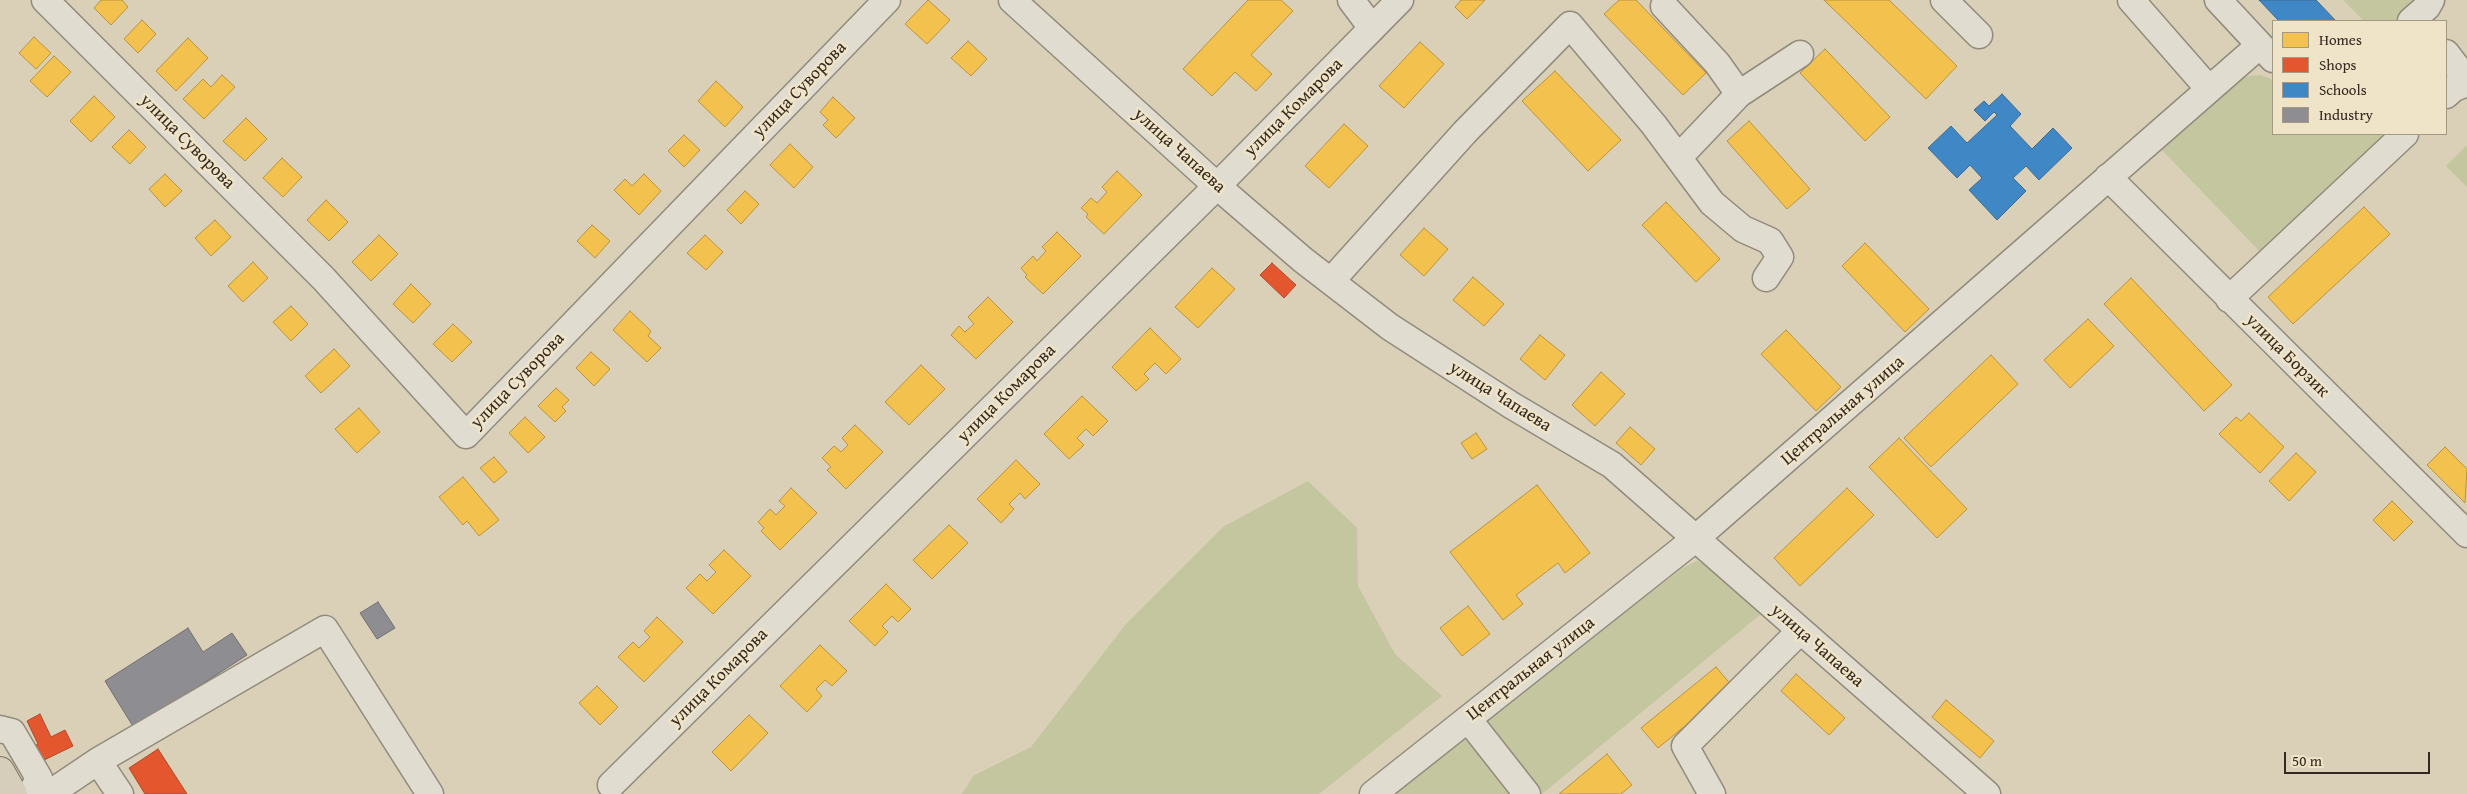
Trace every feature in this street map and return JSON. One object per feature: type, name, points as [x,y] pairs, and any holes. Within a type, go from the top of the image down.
[{"type":"main road","points":[[0,771],[13,794]]},
{"type":"street","name":"улица Суворова","points":[[45,0],[323,278],[466,435],[887,0]]},
{"type":"street","name":"улица Чапаева","points":[[1012,0],[1217,186],[1303,260],[1390,327],[1511,405],[1612,465],[1987,794]]},
{"type":"street","points":[[1351,0],[1372,28]]},
{"type":"street","name":"улица Комарова","points":[[611,785],[1217,186],[1400,0]]},
{"type":"street","points":[[1944,0],[1979,35]]},
{"type":"street","points":[[2130,0],[2209,89]]},
{"type":"street","points":[[2218,0],[2267,52]]},
{"type":"street","points":[[1664,6],[1717,63],[1739,94]]},
{"type":"street","points":[[1331,281],[1459,139],[1570,25],[1654,125],[1712,203],[1743,229],[1770,242],[1780,257],[1766,278]]},
{"type":"street","name":"Центральная улица","points":[[1373,794],[1695,539],[2209,89],[2267,52]]},
{"type":"street","points":[[1679,157],[1739,94],[1800,54]]},
{"type":"street","points":[[2447,54],[2467,82],[2454,88],[2447,94]]},
{"type":"street","points":[[2229,299],[2403,135]]},
{"type":"street","name":"улица Борзик","points":[[2108,177],[2467,534]]},
{"type":"street","points":[[49,794],[98,761],[325,630],[430,794]]},
{"type":"street","points":[[1712,794],[1685,746],[1800,631]]},
{"type":"street","points":[[1468,719],[1527,794]]},
{"type":"street","points":[[0,729],[12,732],[39,778],[31,794]]},
{"type":"street","points":[[98,761],[120,794]]},
{"type":"green space","points":[[2343,0],[2417,0],[2403,20],[2363,20]]},
{"type":"green space","points":[[2261,75],[2272,80],[2272,135],[2395,135],[2264,256],[2162,150],[2233,82],[2248,76]]},
{"type":"green space","points":[[2467,145],[2467,187],[2446,166]]},
{"type":"green space","points":[[1308,481],[1357,528],[1358,586],[1395,654],[1442,696],[1319,794],[962,794],[973,776],[1031,747],[1126,624],[1223,527]]},
{"type":"green space","points":[[1697,561],[1709,566],[1761,614],[1542,794],[1483,721],[1683,568]]},
{"type":"green space","points":[[1465,735],[1517,794],[1389,794]]},
{"type":"building: Homes","points":[[101,0],[122,0],[128,7],[111,25],[94,8]]},
{"type":"building: Homes","points":[[928,0],[950,20],[927,44],[905,24]]},
{"type":"building: Homes","points":[[1248,0],[1281,0],[1293,11],[1251,55],[1272,74],[1256,91],[1235,72],[1212,96],[1183,69]]},
{"type":"building: Homes","points":[[1461,0],[1485,0],[1467,19],[1455,7]]},
{"type":"building: Homes","points":[[1619,0],[1636,0],[1706,73],[1683,95],[1604,14]]},
{"type":"building: Homes","points":[[1824,0],[1889,0],[1957,66],[1926,99]]},
{"type":"building: Homes","points":[[142,20],[156,34],[138,53],[124,39]]},
{"type":"building: Homes","points":[[34,37],[51,53],[36,69],[19,53]]},
{"type":"building: Homes","points":[[188,38],[208,58],[176,91],[156,71]]},
{"type":"building: Homes","points":[[968,41],[987,59],[971,76],[951,58]]},
{"type":"building: Homes","points":[[1420,42],[1444,64],[1404,108],[1379,86]]},
{"type":"building: Homes","points":[[1825,49],[1890,117],[1865,141],[1800,73]]},
{"type":"building: Homes","points":[[54,56],[71,72],[47,97],[30,81]]},
{"type":"building: Homes","points":[[1555,71],[1621,140],[1588,171],[1522,101]]},
{"type":"building: Homes","points":[[222,75],[235,87],[204,119],[183,99],[203,79],[211,87]]},
{"type":"building: Homes","points":[[716,81],[743,107],[725,127],[698,101]]},
{"type":"building: Homes","points":[[94,96],[115,117],[91,142],[70,121]]},
{"type":"building: Homes","points":[[833,97],[855,118],[836,138],[823,125],[828,120],[820,112]]},
{"type":"building: Homes","points":[[246,118],[267,139],[245,161],[223,141]]},
{"type":"building: Homes","points":[[1749,121],[1810,189],[1787,209],[1727,141]]},
{"type":"building: Homes","points":[[1344,124],[1368,146],[1329,188],[1305,166]]},
{"type":"building: Homes","points":[[129,130],[146,147],[130,164],[112,147]]},
{"type":"building: Homes","points":[[684,135],[700,150],[684,167],[668,151]]},
{"type":"building: Homes","points":[[790,144],[813,167],[794,188],[770,165]]},
{"type":"building: Homes","points":[[282,158],[302,177],[283,197],[263,178]]},
{"type":"building: Homes","points":[[1117,171],[1142,195],[1104,234],[1086,217],[1088,214],[1081,208],[1091,198],[1097,203],[1107,192],[1102,187]]},
{"type":"building: Homes","points":[[165,174],[182,191],[165,207],[149,189]]},
{"type":"building: Homes","points":[[644,174],[661,191],[639,215],[614,190],[625,179],[632,186]]},
{"type":"building: Homes","points":[[745,191],[759,204],[741,224],[727,210]]},
{"type":"building: Homes","points":[[326,200],[348,222],[329,241],[307,220]]},
{"type":"building: Homes","points":[[1666,202],[1720,259],[1696,282],[1642,225]]},
{"type":"building: Homes","points":[[2364,207],[2390,234],[2293,324],[2268,297]]},
{"type":"building: Homes","points":[[215,220],[231,237],[211,256],[195,238]]},
{"type":"building: Homes","points":[[592,225],[610,241],[595,258],[577,241]]},
{"type":"building: Homes","points":[[1424,228],[1448,249],[1424,276],[1400,255]]},
{"type":"building: Homes","points":[[1057,232],[1081,256],[1043,294],[1025,277],[1027,275],[1021,268],[1033,256],[1037,261],[1046,251],[1042,247]]},
{"type":"building: Homes","points":[[379,235],[398,254],[371,281],[352,262]]},
{"type":"building: Homes","points":[[705,235],[723,252],[706,270],[687,253]]},
{"type":"building: Homes","points":[[1865,243],[1929,309],[1905,332],[1842,266]]},
{"type":"building: Homes","points":[[253,262],[268,278],[243,302],[228,286]]},
{"type":"building: Homes","points":[[1212,268],[1235,289],[1198,328],[1175,307]]},
{"type":"building: Homes","points":[[1473,277],[1504,304],[1484,326],[1453,300]]},
{"type":"building: Homes","points":[[2131,278],[2232,385],[2204,411],[2104,304]]},
{"type":"building: Homes","points":[[411,284],[431,304],[413,323],[393,304]]},
{"type":"building: Homes","points":[[988,297],[1013,322],[976,359],[951,335],[959,326],[965,332],[974,324],[968,317]]},
{"type":"building: Homes","points":[[291,306],[308,324],[291,341],[273,322]]},
{"type":"building: Homes","points":[[630,311],[651,331],[648,336],[661,348],[647,362],[613,330]]},
{"type":"building: Homes","points":[[2088,319],[2114,346],[2070,388],[2044,360]]},
{"type":"building: Homes","points":[[453,324],[472,342],[452,362],[433,344]]},
{"type":"building: Homes","points":[[1150,328],[1181,359],[1166,374],[1155,363],[1144,374],[1149,379],[1136,391],[1112,367]]},
{"type":"building: Homes","points":[[1786,330],[1841,387],[1816,411],[1761,354]]},
{"type":"building: Homes","points":[[1540,335],[1565,355],[1545,380],[1520,359]]},
{"type":"building: Homes","points":[[334,349],[350,366],[321,393],[305,376]]},
{"type":"building: Homes","points":[[591,352],[610,369],[594,386],[576,368]]},
{"type":"building: Homes","points":[[1991,355],[2018,384],[1931,467],[1904,438]]},
{"type":"building: Homes","points":[[921,365],[945,389],[909,425],[885,402]]},
{"type":"building: Homes","points":[[1601,372],[1625,394],[1595,426],[1572,405]]},
{"type":"building: Homes","points":[[556,388],[569,400],[562,407],[566,411],[555,422],[538,406]]},
{"type":"building: Homes","points":[[1082,396],[1108,421],[1093,436],[1086,429],[1077,438],[1084,445],[1069,459],[1044,434]]},
{"type":"building: Homes","points":[[359,408],[380,432],[357,453],[335,429]]},
{"type":"building: Homes","points":[[2249,413],[2284,447],[2260,473],[2219,434],[2236,417],[2241,421]]},
{"type":"building: Homes","points":[[525,417],[545,437],[528,453],[509,433]]},
{"type":"building: Homes","points":[[855,425],[883,452],[846,489],[827,470],[831,467],[822,458],[834,446],[841,452],[848,445],[842,438]]},
{"type":"building: Homes","points":[[1630,427],[1655,449],[1641,465],[1616,443]]},
{"type":"building: Homes","points":[[1476,433],[1487,449],[1472,459],[1461,443]]},
{"type":"building: Homes","points":[[1899,438],[1967,509],[1937,538],[1869,467]]},
{"type":"building: Homes","points":[[2445,447],[2467,469],[2465,503],[2427,465]]},
{"type":"building: Homes","points":[[2296,453],[2316,472],[2289,501],[2269,481]]},
{"type":"building: Homes","points":[[494,457],[507,472],[494,483],[480,468]]},
{"type":"building: Homes","points":[[1016,460],[1040,484],[1025,499],[1020,493],[1009,504],[1014,509],[1001,523],[977,499]]},
{"type":"building: Homes","points":[[463,477],[499,520],[479,536],[467,521],[463,525],[439,497]]},
{"type":"building: Homes","points":[[1537,485],[1590,553],[1565,573],[1558,563],[1516,595],[1523,604],[1503,620],[1450,552]]},
{"type":"building: Homes","points":[[791,488],[817,513],[780,550],[761,531],[764,528],[758,522],[770,509],[776,515],[785,506],[779,501]]},
{"type":"building: Homes","points":[[1847,488],[1874,515],[1800,586],[1774,558]]},
{"type":"building: Homes","points":[[2392,501],[2413,522],[2394,541],[2373,520]]},
{"type":"building: Homes","points":[[949,525],[968,543],[932,579],[913,560]]},
{"type":"building: Homes","points":[[724,550],[751,576],[713,614],[686,588],[700,574],[707,581],[716,572],[709,565]]},
{"type":"building: Homes","points":[[886,584],[911,609],[898,622],[892,616],[882,626],[888,632],[875,646],[849,621]]},
{"type":"building: Homes","points":[[1468,606],[1490,634],[1462,656],[1440,628]]},
{"type":"building: Homes","points":[[657,617],[683,642],[644,682],[618,657],[633,642],[639,648],[650,637],[644,631]]},
{"type":"building: Homes","points":[[820,645],[847,671],[832,686],[825,680],[816,689],[822,696],[807,712],[780,686]]},
{"type":"building: Homes","points":[[1716,667],[1733,687],[1658,748],[1641,728]]},
{"type":"building: Homes","points":[[1796,674],[1845,718],[1829,735],[1781,691]]},
{"type":"building: Homes","points":[[597,686],[618,707],[600,725],[579,703]]},
{"type":"building: Homes","points":[[1946,700],[1994,741],[1980,758],[1932,717]]},
{"type":"building: Homes","points":[[749,715],[768,733],[731,771],[712,752]]},
{"type":"building: Homes","points":[[1607,754],[1632,785],[1621,794],[1559,794]]},
{"type":"building: Shops","points":[[1272,263],[1296,285],[1284,298],[1260,275]]},
{"type":"building: Shops","points":[[40,714],[51,737],[65,730],[73,746],[38,763],[30,748],[38,744],[27,721]]},
{"type":"building: Shops","points":[[158,749],[187,794],[145,794],[129,768]]},
{"type":"building: Schools","points":[[2259,0],[2316,0],[2335,20],[2278,20]]},
{"type":"building: Schools","points":[[2002,94],[2021,114],[2010,126],[2032,149],[2053,128],[2072,148],[2039,180],[2026,166],[2013,178],[2026,191],[1997,220],[1969,190],[1982,178],[1970,165],[1957,178],[1928,148],[1951,126],[1967,143],[1997,115],[1994,112],[1985,121],[1974,110],[1984,101],[1989,106]]},
{"type":"building: Industry","points":[[378,602],[395,628],[377,639],[360,613]]},
{"type":"building: Industry","points":[[188,628],[203,652],[232,633],[247,655],[134,728],[105,681]]}]
